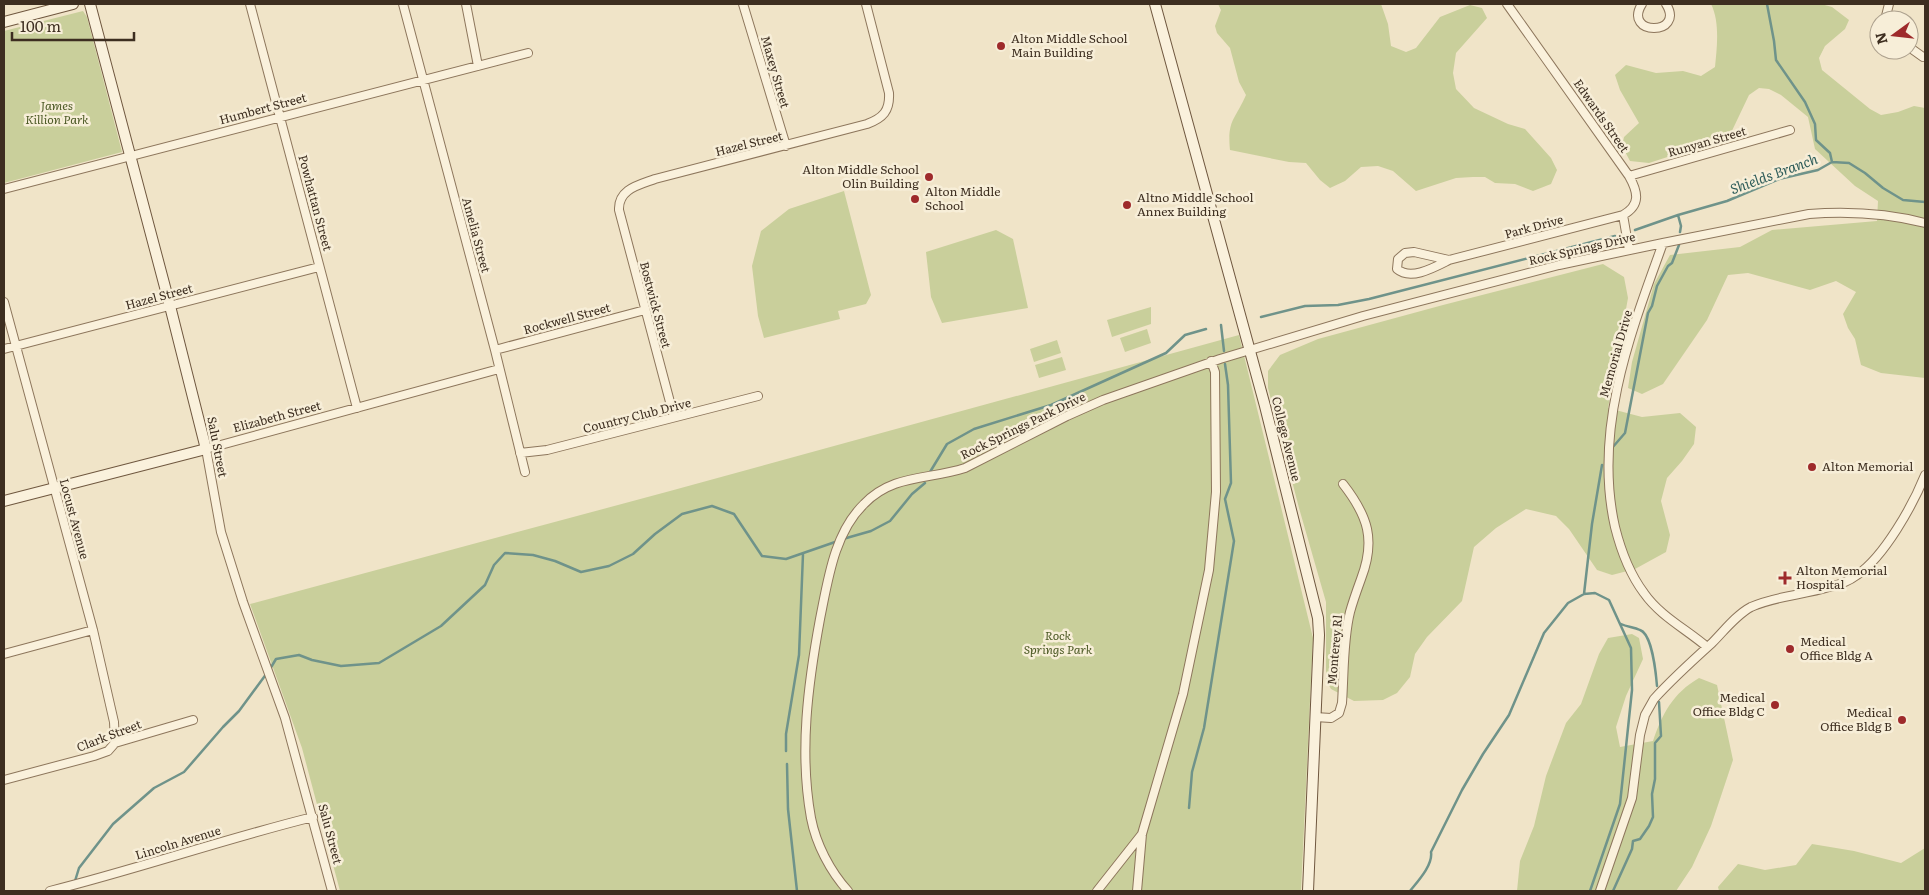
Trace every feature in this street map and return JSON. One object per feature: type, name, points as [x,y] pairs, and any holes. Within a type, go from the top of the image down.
[{"type":"main road","points":[[4,22],[73,4]]},
{"type":"main road","name":"Salu Street","points":[[90,4],[206,449]]},
{"type":"main road","name":"College Avenue","points":[[1155,4],[1250,351],[1318,618],[1316,717],[1308,891]]},
{"type":"main road","name":"Elizabeth Street","points":[[4,501],[206,449]]},
{"type":"street","name":"Powhattan Street","points":[[250,4],[357,408]]},
{"type":"street","name":"Amelia Street","points":[[403,4],[526,472]]},
{"type":"street","points":[[466,4],[478,66]]},
{"type":"street","name":"Maxey Street","points":[[743,4],[786,146]]},
{"type":"street","name":"Hazel Street","points":[[621,198],[635,186],[878,120],[885,114],[889,93],[866,4]]},
{"type":"street","name":"Edwards Street","points":[[1506,4],[1629,176],[1635,188],[1636,200],[1633,209],[1623,215]]},
{"type":"street","points":[[1639,5],[1638,14],[1642,24],[1651,29],[1656,29],[1661,28],[1668,20],[1670,10],[1666,4]]},
{"type":"street","name":"Humbert Street","points":[[4,188],[528,53]]},
{"type":"street","points":[[1919,54],[1923,57]]},
{"type":"street","name":"Runyan Street","points":[[1629,176],[1790,130]]},
{"type":"street","name":"Bostwick Street","points":[[621,198],[619,210],[674,418]]},
{"type":"street","name":"Rock Springs Drive","points":[[1250,351],[1363,316],[1559,265],[1782,219],[1831,212],[1880,214],[1925,223]]},
{"type":"street","points":[[1623,215],[1629,250]]},
{"type":"street","name":"Park Drive","points":[[1449,260],[1414,252],[1405,253],[1398,260],[1397,269],[1405,274],[1412,274],[1449,260],[1623,215]]},
{"type":"street","name":"Memorial Drive","points":[[1663,243],[1621,370],[1609,434],[1608,484],[1618,539],[1632,577],[1657,609],[1687,630],[1707,648]]},
{"type":"street","name":"Hazel Street","points":[[4,349],[320,267]]},
{"type":"street","name":"Locust Avenue","points":[[4,302],[93,630],[114,722],[115,743]]},
{"type":"street","name":"Rockwell Street","points":[[495,350],[644,310]]},
{"type":"street","name":"Rock Springs Park Drive","points":[[848,891],[831,870],[813,826],[806,777],[806,734],[810,687],[823,603],[834,555],[855,514],[870,498],[892,484],[917,477],[950,473],[965,468],[1067,416],[1103,400],[1212,361],[1250,351]]},
{"type":"street","points":[[1137,891],[1142,834],[1183,694],[1209,570],[1214,531],[1217,454],[1212,361]]},
{"type":"street","name":"Elizabeth Street","points":[[206,449],[499,369]]},
{"type":"street","name":"Country Club Drive","points":[[520,453],[546,450],[758,396]]},
{"type":"street","name":"Salu Street","points":[[206,449],[216,510],[231,564],[285,718],[332,891]]},
{"type":"street","points":[[1600,891],[1632,798],[1640,734],[1645,715],[1654,698],[1750,608],[1764,602],[1829,587],[1857,575],[1883,549],[1917,494],[1925,475]]},
{"type":"street","name":"Monterey Rl","points":[[1316,717],[1331,718],[1339,713],[1342,703],[1350,612],[1362,578],[1368,548],[1369,534],[1366,520],[1358,503],[1343,484]]},
{"type":"street","points":[[4,654],[93,630]]},
{"type":"street","name":"Clark Street","points":[[4,780],[108,751],[115,743],[193,720]]},
{"type":"street","name":"Lincoln Avenue","points":[[50,891],[313,817]]},
{"type":"street","points":[[1097,891],[1142,834]]},
{"type":"green space","points":[[1218,4],[1381,4],[1388,24],[1391,46],[1406,52],[1416,48],[1440,17],[1470,5],[1482,8],[1487,18],[1456,53],[1453,73],[1456,89],[1474,108],[1508,124],[1525,129],[1551,158],[1557,170],[1551,184],[1533,191],[1515,184],[1495,183],[1485,177],[1473,177],[1456,178],[1416,191],[1393,171],[1378,166],[1361,167],[1345,181],[1330,188],[1320,180],[1306,163],[1289,162],[1230,150],[1231,126],[1246,95],[1239,82],[1230,48],[1217,33],[1215,26],[1221,10]]},
{"type":"green space","points":[[1711,4],[1821,4],[1832,7],[1849,20],[1845,29],[1825,46],[1819,58],[1822,70],[1870,109],[1881,115],[1898,112],[1914,106],[1925,108],[1925,378],[1881,373],[1861,365],[1855,339],[1848,328],[1843,314],[1856,292],[1836,281],[1810,290],[1748,273],[1728,275],[1707,320],[1663,384],[1642,394],[1628,388],[1632,362],[1654,284],[1670,255],[1740,247],[1772,230],[1877,221],[1878,201],[1855,186],[1815,149],[1808,117],[1781,95],[1769,89],[1759,88],[1749,95],[1729,137],[1649,163],[1630,161],[1622,146],[1624,137],[1639,123],[1620,90],[1615,75],[1626,65],[1656,73],[1683,71],[1701,76],[1715,67],[1717,27]]},
{"type":"green space","name":"James Killion Park","points":[[83,11],[87,17],[122,152],[4,183],[4,31]]},
{"type":"green space","points":[[844,191],[871,295],[866,304],[838,311],[840,319],[764,338],[758,316],[752,266],[761,231],[789,209]]},
{"type":"green space","points":[[996,230],[1013,239],[1028,308],[942,323],[931,297],[926,252]]},
{"type":"green space","points":[[1603,264],[1624,277],[1628,298],[1608,408],[1642,417],[1680,413],[1696,427],[1694,444],[1667,478],[1661,501],[1670,535],[1666,552],[1635,569],[1612,575],[1597,570],[1569,529],[1556,516],[1526,509],[1496,528],[1474,547],[1462,601],[1427,637],[1415,654],[1410,677],[1397,693],[1383,700],[1354,701],[1331,689],[1326,680],[1326,602],[1268,388],[1268,371],[1280,355],[1318,339]]},
{"type":"green space","points":[[1151,307],[1151,324],[1112,337],[1107,320]]},
{"type":"green space","points":[[1147,329],[1151,343],[1125,352],[1120,338]]},
{"type":"green space","name":"Rock Springs Park","points":[[1239,335],[1313,638],[1301,891],[340,891],[302,748],[250,604]]},
{"type":"green space","points":[[1057,340],[1061,353],[1034,362],[1030,349]]},
{"type":"green space","points":[[1062,357],[1066,370],[1039,378],[1035,365]]},
{"type":"green space","points":[[1632,634],[1639,638],[1643,659],[1626,696],[1616,727],[1620,747],[1653,741],[1660,722],[1675,697],[1699,678],[1717,685],[1733,760],[1711,826],[1692,867],[1676,891],[1517,891],[1520,861],[1534,826],[1546,776],[1566,723],[1581,704],[1599,654],[1608,638]]},
{"type":"green space","points":[[1812,844],[1854,851],[1901,863],[1925,848],[1925,891],[1719,891],[1718,887],[1738,864],[1765,870],[1796,865]]},
{"type":"waterway","points":[[1767,4],[1776,60],[1805,102],[1815,124],[1816,140],[1830,153],[1832,162]]},
{"type":"waterway","name":"Shields Branch","points":[[1635,230],[1727,201],[1779,179],[1818,170],[1832,162],[1849,163],[1903,200],[1925,202]]},
{"type":"waterway","points":[[1678,215],[1681,226],[1680,232]]},
{"type":"waterway","points":[[1261,317],[1305,306],[1338,305],[1369,299],[1615,236]]},
{"type":"waterway","points":[[1612,448],[1625,433],[1648,313],[1652,306],[1657,286],[1668,266],[1672,263],[1679,245]]},
{"type":"waterway","points":[[1221,325],[1224,351]]},
{"type":"waterway","points":[[930,472],[947,444],[974,429],[1051,405],[1166,353],[1185,335],[1206,329]]},
{"type":"waterway","points":[[1189,808],[1192,772],[1204,728],[1234,541],[1225,499],[1231,483],[1228,385],[1225,364]]},
{"type":"waterway","points":[[1584,594],[1592,524],[1602,465]]},
{"type":"waterway","points":[[843,539],[871,531],[890,521],[912,494],[925,483]]},
{"type":"waterway","points":[[270,669],[276,659],[299,655],[312,660],[341,666],[379,663],[441,626],[485,585],[494,565],[505,553],[533,555],[555,561],[581,572],[609,566],[633,554],[655,534],[682,514],[712,506],[734,514],[762,556],[786,559],[838,541]]},
{"type":"waterway","points":[[786,751],[786,734],[799,655],[803,554]]},
{"type":"waterway","points":[[1410,891],[1421,878],[1430,862],[1431,852],[1462,790],[1509,715],[1544,633],[1568,603],[1584,594],[1595,593],[1609,600],[1631,648],[1632,690],[1620,804],[1590,891]]},
{"type":"waterway","points":[[1621,624],[1640,630],[1648,639],[1653,655],[1657,686]]},
{"type":"waterway","points":[[75,881],[79,868],[113,824],[154,788],[184,772],[239,711],[267,673]]},
{"type":"waterway","points":[[1613,891],[1632,849],[1633,841],[1640,839],[1653,817],[1652,794],[1655,779],[1655,743],[1661,736],[1659,702]]},
{"type":"waterway","points":[[787,764],[788,809],[797,891]]},
{"type":"place","name":"Alton Middle School Main Building","points":[[1001,46]]},
{"type":"place","name":"Alton Middle School Olin Building","points":[[929,177]]},
{"type":"place","name":"Alton Middle School","points":[[915,199]]},
{"type":"place","name":"Altno Middle School Annex Building","points":[[1127,205]]},
{"type":"place","name":"Alton Memorial","points":[[1812,467]]},
{"type":"place","name":"Alton Memorial Hospital","points":[[1785,578]]},
{"type":"place","name":"Medical Office Bldg A","points":[[1790,649]]},
{"type":"place","name":"Medical Office Bldg C","points":[[1775,705]]},
{"type":"place","name":"Medical Office Bldg B","points":[[1902,720]]}]
